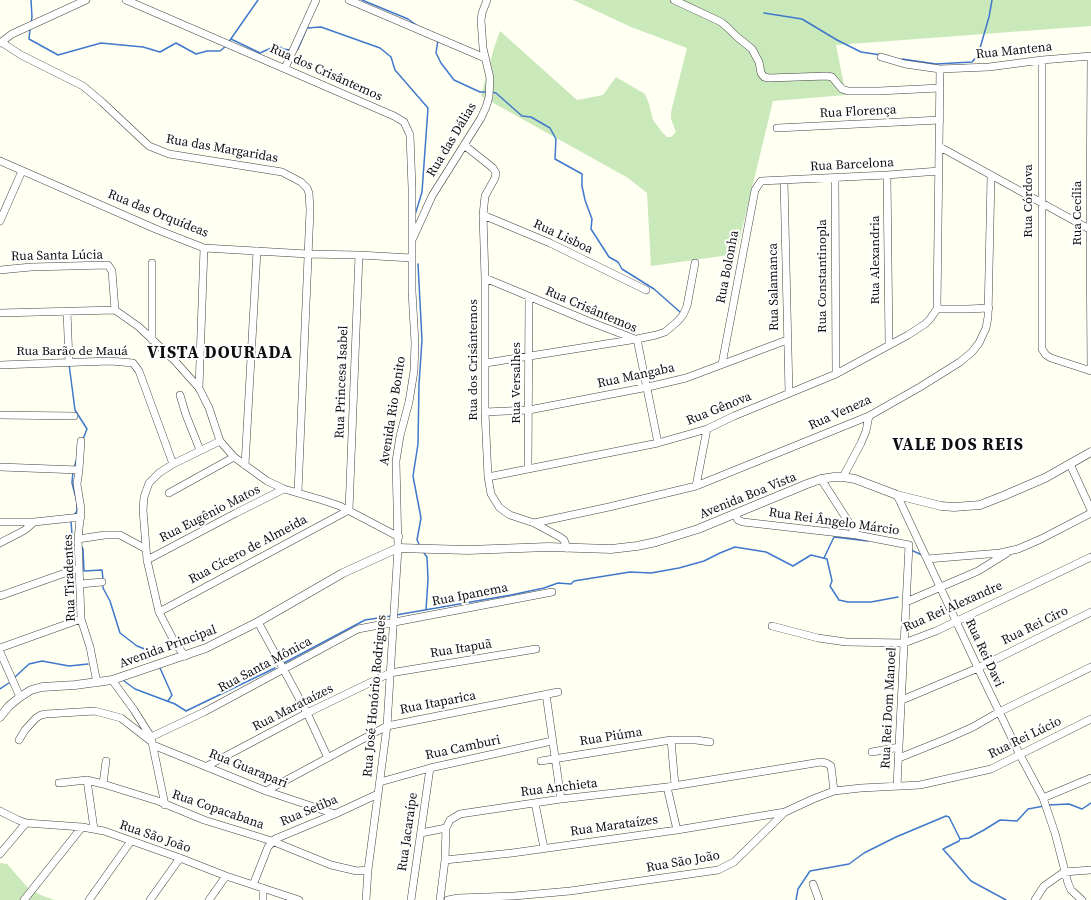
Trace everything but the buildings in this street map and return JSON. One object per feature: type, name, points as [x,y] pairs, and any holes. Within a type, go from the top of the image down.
[{"type":"street","points":[[1,42],[12,34],[86,0]]},
{"type":"street","name":"Rua dos Crisântemos","points":[[126,0],[285,68],[394,116],[404,122],[410,135],[412,256]]},
{"type":"street","points":[[285,68],[316,0]]},
{"type":"street","points":[[349,0],[485,58]]},
{"type":"street","name":"Rua das Dálias","points":[[412,241],[432,196],[481,118],[486,107],[489,96],[490,78],[481,34],[481,20],[487,0]]},
{"type":"street","points":[[674,0],[727,26],[736,36],[752,49],[759,62],[761,73],[764,77],[827,76],[835,80],[842,89],[848,91],[879,92],[940,88]]},
{"type":"street","name":"Rua das Margaridas","points":[[1,42],[21,55],[83,86],[149,146],[169,154],[282,172],[301,182],[307,188],[310,199],[298,492]]},
{"type":"street","name":"Rua Mantena","points":[[881,57],[905,64],[940,69],[989,68],[1042,60],[1091,56]]},
{"type":"street","name":"Rua Cecília","points":[[1091,56],[1091,370]]},
{"type":"street","name":"Rua Córdova","points":[[1042,60],[1042,342],[1044,352],[1049,357],[1091,370]]},
{"type":"street","points":[[940,69],[937,309],[989,308]]},
{"type":"street","name":"Rua Florença","points":[[777,128],[940,120]]},
{"type":"street","name":"Rua dos Crisântemos","points":[[464,145],[496,173],[485,196],[483,215],[486,362],[485,412],[488,477],[491,494],[499,507],[510,515],[534,523],[564,540],[567,548]]},
{"type":"street","points":[[940,147],[1090,230]]},
{"type":"street","name":"Rua das Orquídeas","points":[[0,161],[158,230],[204,248],[308,254],[412,256]]},
{"type":"street","points":[[0,221],[22,171]]},
{"type":"street","name":"Rua Barcelona","points":[[767,180],[835,178],[939,171]]},
{"type":"street","name":"Rua Alexandria","points":[[886,175],[889,345]]},
{"type":"street","name":"Rua Veneza","points":[[534,523],[696,486],[869,416],[960,362],[972,352],[982,337],[987,323],[989,308],[991,176]]},
{"type":"street","name":"Rua Constantinopla","points":[[835,178],[836,374]]},
{"type":"street","name":"Rua Bolonha","points":[[722,364],[755,190],[761,181],[767,180]]},
{"type":"street","name":"Rua Salamanca","points":[[784,180],[789,393]]},
{"type":"street","name":"Rua Lisboa","points":[[483,215],[550,243],[646,290]]},
{"type":"street","points":[[199,388],[204,248]]},
{"type":"street","points":[[245,466],[257,251]]},
{"type":"street","name":"Rua Princesa Isabel","points":[[349,510],[359,255]]},
{"type":"street","name":"Avenida Rio Bonito","points":[[398,548],[399,536],[396,461],[414,371],[415,343],[412,291],[412,256]]},
{"type":"street","points":[[152,263],[152,340]]},
{"type":"street","points":[[486,362],[656,336],[665,332],[672,328],[688,306],[695,263]]},
{"type":"street","name":"Rua Santa Lúcia","points":[[0,270],[108,265],[112,271],[114,310]]},
{"type":"street","name":"Rua Crisântemos","points":[[485,278],[637,339],[648,387],[658,443]]},
{"type":"street","name":"Rua Versalhes","points":[[528,469],[530,356],[529,296]]},
{"type":"street","name":"Rua Gênova","points":[[488,477],[658,443],[708,429],[734,416],[836,374],[925,324],[937,309]]},
{"type":"street","points":[[0,313],[114,310],[139,327],[175,361],[199,388],[209,408],[220,441],[234,457],[245,466],[267,481],[284,489],[298,492],[349,510],[376,526],[399,536]]},
{"type":"street","points":[[67,311],[69,362]]},
{"type":"street","name":"Rua Mangaba","points":[[485,412],[529,410],[648,387],[686,378],[787,340]]},
{"type":"street","name":"Rua Barão de Mauá","points":[[0,364],[129,362],[135,365],[139,371],[173,464]]},
{"type":"street","points":[[180,395],[200,450]]},
{"type":"street","points":[[0,415],[74,416]]},
{"type":"street","points":[[842,477],[862,443],[869,416]]},
{"type":"street","points":[[696,486],[708,429]]},
{"type":"street","name":"Rua Tiradentes","points":[[81,441],[77,484],[81,509],[78,539],[80,619],[90,647],[97,683]]},
{"type":"street","points":[[185,656],[175,642],[159,612],[147,560],[143,510],[147,489],[153,479],[173,464],[220,441]]},
{"type":"street","name":"Avenida Boa Vista","points":[[398,548],[468,550],[548,547],[611,549],[637,546],[656,542],[698,529],[821,479],[842,477],[855,479],[897,495],[947,507],[980,505],[1024,487],[1091,452]]},
{"type":"street","points":[[169,493],[234,457]]},
{"type":"street","points":[[1070,464],[1091,510]]},
{"type":"street","points":[[0,467],[79,470]]},
{"type":"street","points":[[821,479],[857,535]]},
{"type":"street","name":"Rua Eugênio Matos","points":[[147,560],[284,489]]},
{"type":"street","name":"Rua Rei Davi","points":[[897,495],[999,712],[1043,798],[1055,833],[1064,872],[1071,890],[1082,900]]},
{"type":"street","name":"Rua Cícero de Almeida","points":[[159,612],[349,510]]},
{"type":"street","points":[[906,602],[978,571],[1009,552],[1041,540],[1091,513]]},
{"type":"street","name":"Rua Rei Ângelo Márcio","points":[[735,515],[738,520],[743,522],[857,535],[909,545]]},
{"type":"street","points":[[0,522],[34,522],[81,517]]},
{"type":"street","points":[[0,543],[25,530],[34,522]]},
{"type":"street","points":[[78,539],[105,535],[120,535],[146,549]]},
{"type":"street","points":[[909,545],[918,541]]},
{"type":"street","name":"Rua Rei Dom Manoel","points":[[898,786],[909,545]]},
{"type":"street","name":"Avenida Principal","points":[[0,717],[9,706],[32,690],[42,687],[97,683],[112,680],[206,648],[258,622],[361,565],[398,548]]},
{"type":"street","name":"Rua José Honório Rodrigues","points":[[366,900],[368,870],[387,726],[398,548]]},
{"type":"street","points":[[926,559],[1009,552]]},
{"type":"street","name":"Rua Rei Alexandre","points":[[772,626],[818,638],[846,642],[904,643],[936,631],[1091,557]]},
{"type":"street","points":[[0,596],[79,568]]},
{"type":"street","points":[[80,584],[102,582]]},
{"type":"street","name":"Rua Ipanema","points":[[393,622],[552,592]]},
{"type":"street","name":"Rua Rei Ciro","points":[[902,700],[978,668],[1091,612]]},
{"type":"street","points":[[0,648],[80,619]]},
{"type":"street","points":[[258,622],[307,713],[328,758]]},
{"type":"street","name":"Rua Santa Mônica","points":[[152,741],[358,629],[393,622]]},
{"type":"street","name":"Rua Itapuã","points":[[390,673],[536,648]]},
{"type":"street","points":[[0,652],[2,665],[20,697]]},
{"type":"street","points":[[899,758],[973,727],[999,712],[1091,667]]},
{"type":"street","name":"Rua Marataízes","points":[[207,766],[307,713],[390,673]]},
{"type":"street","points":[[112,680],[134,710],[152,741],[166,805]]},
{"type":"street","name":"Rua Itaparica","points":[[266,791],[387,726],[558,692]]},
{"type":"street","points":[[546,694],[561,799]]},
{"type":"street","name":"Rua Guarapari","points":[[19,740],[25,730],[40,715],[95,711],[121,718],[152,741],[207,766],[266,791],[335,814]]},
{"type":"street","name":"Rua Rei Lúcio","points":[[898,786],[920,785],[991,769],[1091,719]]},
{"type":"street","points":[[671,740],[671,786],[677,830]]},
{"type":"street","name":"Rua Piúma","points":[[541,761],[671,740],[696,740],[710,742]]},
{"type":"street","name":"Rua Camburi","points":[[380,782],[430,768],[552,741]]},
{"type":"street","points":[[872,752],[900,747]]},
{"type":"street","points":[[103,784],[106,761]]},
{"type":"street","name":"Rua Anchieta","points":[[446,828],[450,820],[460,814],[561,799],[671,786],[824,762],[831,766],[834,792]]},
{"type":"street","name":"Rua Jacaraípe","points":[[411,900],[430,768]]},
{"type":"street","points":[[1043,798],[1091,778]]},
{"type":"street","points":[[87,780],[94,829]]},
{"type":"street","name":"Rua Copacabana","points":[[59,783],[87,780],[103,784],[166,805],[204,820],[272,841],[331,865],[357,871],[368,870]]},
{"type":"street","name":"Rua São João","points":[[448,900],[458,898],[514,896],[570,891],[718,870],[734,862],[785,812],[813,799],[834,792],[861,788],[898,786]]},
{"type":"street","name":"Rua Setiba","points":[[253,886],[268,847],[278,836],[335,814],[378,794]]},
{"type":"street","points":[[535,803],[544,848]]},
{"type":"street","name":"Rua São João","points":[[0,811],[26,823],[94,829],[180,858],[253,886],[299,900]]},
{"type":"street","name":"Rua Marataízes","points":[[445,860],[677,830],[785,812]]},
{"type":"street","points":[[0,854],[26,823]]},
{"type":"street","points":[[24,900],[82,827]]},
{"type":"street","points":[[421,833],[446,828],[445,860],[440,900]]},
{"type":"street","points":[[89,900],[131,841]]},
{"type":"street","points":[[150,900],[180,858]]},
{"type":"street","points":[[1035,900],[1044,886],[1064,872],[1091,870]]},
{"type":"street","points":[[209,900],[226,876]]},
{"type":"street","points":[[813,884],[819,900]]},
{"type":"street","points":[[263,888],[263,900]]},
{"type":"green space","points":[[573,0],[1091,0],[1091,26],[836,45],[846,95],[773,101],[736,254],[651,266],[647,193],[628,178],[481,96],[500,31],[577,100],[603,95],[616,77],[645,94],[653,120],[667,137],[671,137],[676,132],[671,119],[671,112],[687,48],[631,27]]},
{"type":"green space","points":[[0,863],[7,864],[29,889],[55,900],[0,900]]},
{"type":"waterway","points":[[31,0],[31,23]]},
{"type":"waterway","points":[[228,43],[258,0]]},
{"type":"waterway","points":[[362,0],[408,19],[419,27]]},
{"type":"waterway","points":[[902,59],[936,64],[972,62],[978,55],[989,17],[992,0]]},
{"type":"waterway","points":[[764,13],[802,19],[837,40],[861,52],[881,55]]},
{"type":"waterway","points":[[296,51],[307,28],[321,27],[380,48],[391,57],[395,70],[428,108],[422,192],[415,215]]},
{"type":"waterway","points":[[30,29],[29,39],[58,55],[101,43],[143,47],[160,52],[176,43],[196,54],[207,51],[220,51],[226,46]]},
{"type":"waterway","points":[[231,39],[260,53],[278,45],[283,49],[290,50]]},
{"type":"waterway","points":[[438,40],[436,53],[441,63],[454,80],[480,92],[486,92]]},
{"type":"waterway","points":[[492,92],[496,93],[522,116],[531,117],[550,128],[556,139],[555,159],[582,174],[582,186],[585,200],[592,219],[591,229],[609,257],[618,262],[622,269],[654,289],[680,312]]},
{"type":"waterway","points":[[418,264],[422,340],[419,384],[418,444],[413,476],[421,518],[417,540],[420,546]]},
{"type":"waterway","points":[[69,364],[75,410],[87,429],[83,439]]},
{"type":"waterway","points":[[74,468],[77,458]]},
{"type":"waterway","points":[[73,471],[72,483],[77,502],[77,511],[75,514]]},
{"type":"waterway","points":[[71,521],[72,535],[75,540]]},
{"type":"waterway","points":[[824,558],[834,537],[868,541]]},
{"type":"waterway","points":[[81,546],[83,549],[84,571],[102,570],[103,579]]},
{"type":"waterway","points":[[396,615],[511,595],[544,588],[558,583],[571,584],[574,581],[630,572],[651,573],[679,568],[704,561],[735,547],[766,552],[793,566],[811,555],[827,559],[832,581],[830,586],[839,600],[848,602],[871,602],[898,597]]},
{"type":"waterway","points":[[911,550],[922,555]]},
{"type":"waterway","points":[[424,553],[427,557],[428,579],[426,610]]},
{"type":"waterway","points":[[103,583],[103,588],[110,601],[120,633],[137,646],[155,653],[157,656]]},
{"type":"waterway","points":[[284,663],[365,620],[391,616]]},
{"type":"waterway","points":[[15,677],[29,664],[42,661],[69,666],[88,664]]},
{"type":"waterway","points":[[160,668],[172,695],[168,701]]},
{"type":"waterway","points":[[124,681],[135,689],[175,704],[186,711],[275,668]]},
{"type":"waterway","points":[[0,689],[9,683]]},
{"type":"waterway","points":[[1048,805],[1069,804],[1082,809],[1091,803]]},
{"type":"waterway","points":[[1006,900],[971,881],[943,849],[959,841],[960,839],[969,838],[1000,820],[1017,821],[1028,809],[1044,806]]},
{"type":"waterway","points":[[796,900],[798,889],[810,871],[849,864],[864,853],[896,837],[946,816],[949,817],[960,839]]},
{"type":"district","name":"VISTA DOURADA","points":[[220,354]]},
{"type":"district","name":"VALE DOS REIS","points":[[958,446]]}]
